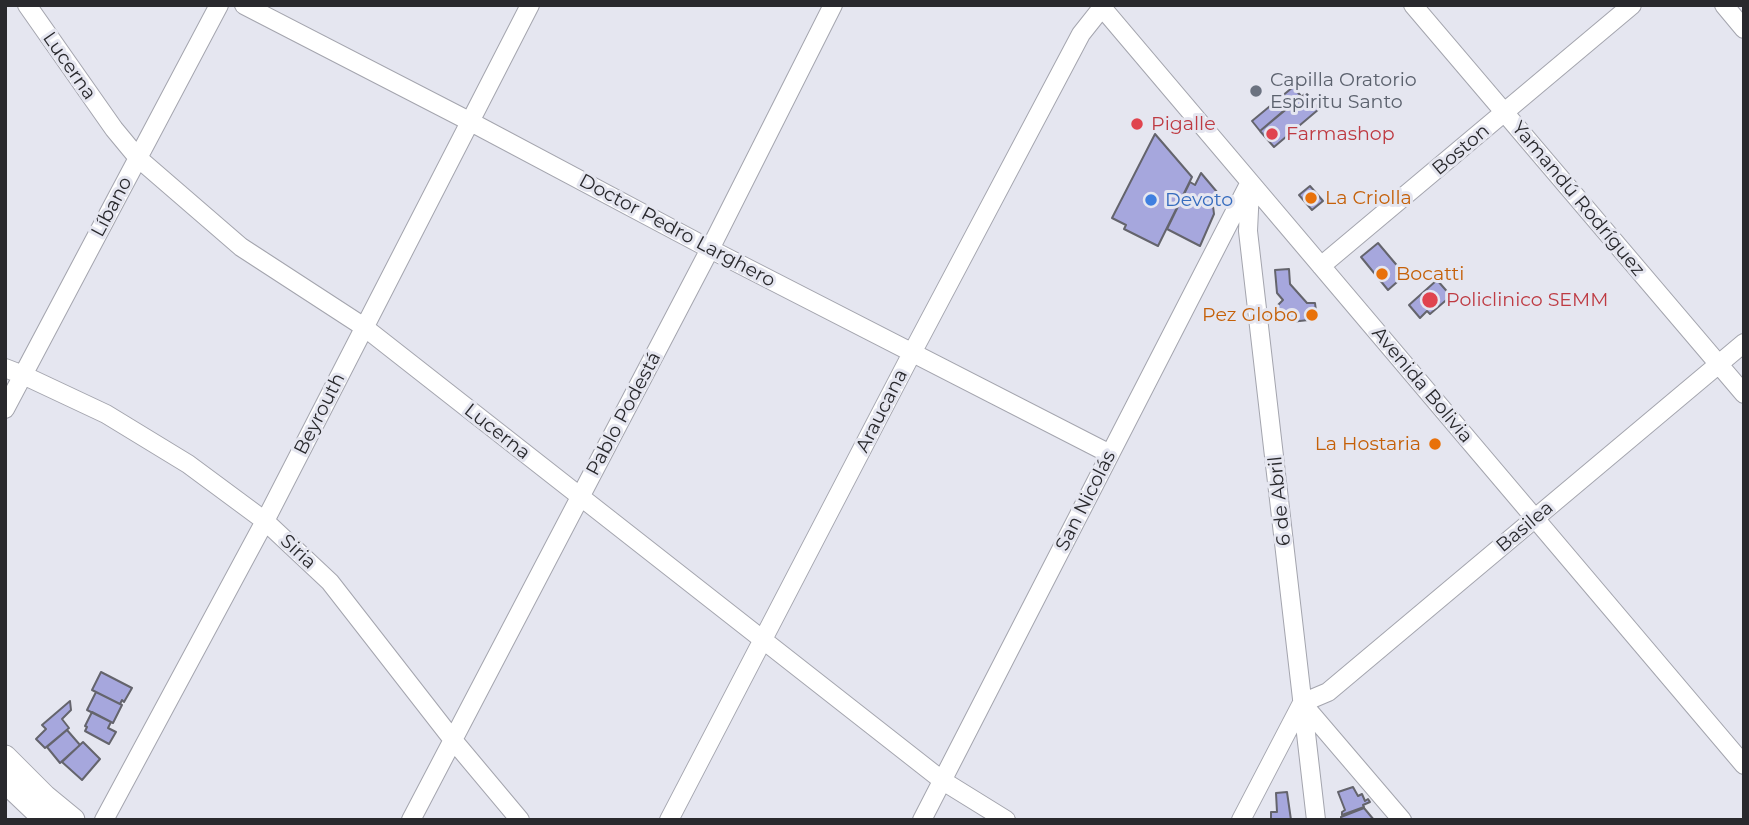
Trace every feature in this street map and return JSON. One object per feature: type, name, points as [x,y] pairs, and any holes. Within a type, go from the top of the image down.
[{"type":"main road","points":[[5,757],[45,797],[73,820]]},
{"type":"main road","points":[[5,781],[46,820]]},
{"type":"street","name":"Lucerna","points":[[27,5],[114,129],[138,158],[241,247],[364,327],[943,781],[1006,820]]},
{"type":"street","name":"Líbano","points":[[5,409],[219,5]]},
{"type":"street","name":"Doctor Pedro Larghero","points":[[244,5],[710,249],[1110,454]]},
{"type":"street","name":"Beyrouth","points":[[104,820],[265,521],[530,5]]},
{"type":"street","name":"Pablo Podestá","points":[[411,820],[710,249],[834,5]]},
{"type":"street","name":"Yamandú Rodríguez","points":[[1413,5],[1744,394]]},
{"type":"street","name":"Boston","points":[[1321,266],[1632,5]]},
{"type":"street","points":[[1724,5],[1744,29]]},
{"type":"street","name":"Avenida Bolivia","points":[[1102,6],[1744,765]]},
{"type":"street","name":"Araucana","points":[[669,820],[1081,34],[1102,6]]},
{"type":"street","name":"San Nicolás","points":[[922,820],[1250,182]]},
{"type":"street","name":"6 de Abril","points":[[1250,182],[1248,231],[1316,820]]},
{"type":"street","name":"Basilea","points":[[1302,703],[1328,692],[1744,343]]},
{"type":"street","name":"Siria","points":[[5,368],[106,414],[176,457],[265,521],[330,582],[453,740],[520,820]]},
{"type":"street","points":[[1241,820],[1302,703],[1402,820]]},
{"type":"building","points":[[1293,87],[1301,96],[1260,131],[1252,121]]},
{"type":"building","points":[[1306,93],[1319,109],[1274,147],[1260,131]]},
{"type":"building","name":"Devoto","points":[[1155,134],[1192,177],[1158,246],[1124,229],[1126,225],[1112,218]]},
{"type":"building","points":[[1201,173],[1217,192],[1209,199],[1214,214],[1200,246],[1167,229],[1190,182],[1195,185]]},
{"type":"building","name":"La Criolla","points":[[1310,186],[1323,201],[1312,210],[1299,195]]},
{"type":"building","points":[[1378,243],[1405,275],[1388,290],[1361,257]]},
{"type":"building","points":[[1289,269],[1290,284],[1307,303],[1315,303],[1317,319],[1291,322],[1276,307],[1283,300],[1277,293],[1275,270]]},
{"type":"building","name":"Policlinico SEMM","points":[[1437,280],[1451,296],[1430,314],[1427,311],[1420,318],[1409,305]]},
{"type":"building","points":[[101,672],[132,688],[124,702],[122,700],[120,704],[92,690]]},
{"type":"building","points":[[96,692],[122,705],[113,723],[87,710]]},
{"type":"building","points":[[70,701],[71,710],[62,719],[69,728],[45,748],[36,739],[46,729],[42,725]]},
{"type":"building","points":[[92,712],[111,722],[108,728],[116,732],[109,744],[85,731]]},
{"type":"building","points":[[67,730],[80,745],[60,763],[47,747]]},
{"type":"building","points":[[83,742],[100,759],[82,780],[62,762]]},
{"type":"building","points":[[1353,787],[1358,796],[1362,794],[1365,801],[1368,799],[1370,802],[1342,815],[1345,810],[1338,792]]},
{"type":"building","points":[[1287,792],[1291,820],[1271,820],[1271,812],[1277,812],[1276,793]]},
{"type":"building","points":[[1364,808],[1374,820],[1341,820],[1341,817]]},
{"type":"place","name":"Capilla Oratorio Espiritu Santo","points":[[1256,91]]},
{"type":"place","name":"Pigalle","points":[[1137,124]]},
{"type":"place","name":"Farmashop","points":[[1272,134]]},
{"type":"place","name":"La Criolla","points":[[1311,198]]},
{"type":"place","name":"Devoto","points":[[1151,200]]},
{"type":"place","name":"Bocatti","points":[[1382,274]]},
{"type":"place","name":"Policlinico SEMM","points":[[1430,300]]},
{"type":"place","name":"Pez Globo","points":[[1312,315]]},
{"type":"place","name":"La Hostaria","points":[[1435,444]]}]
